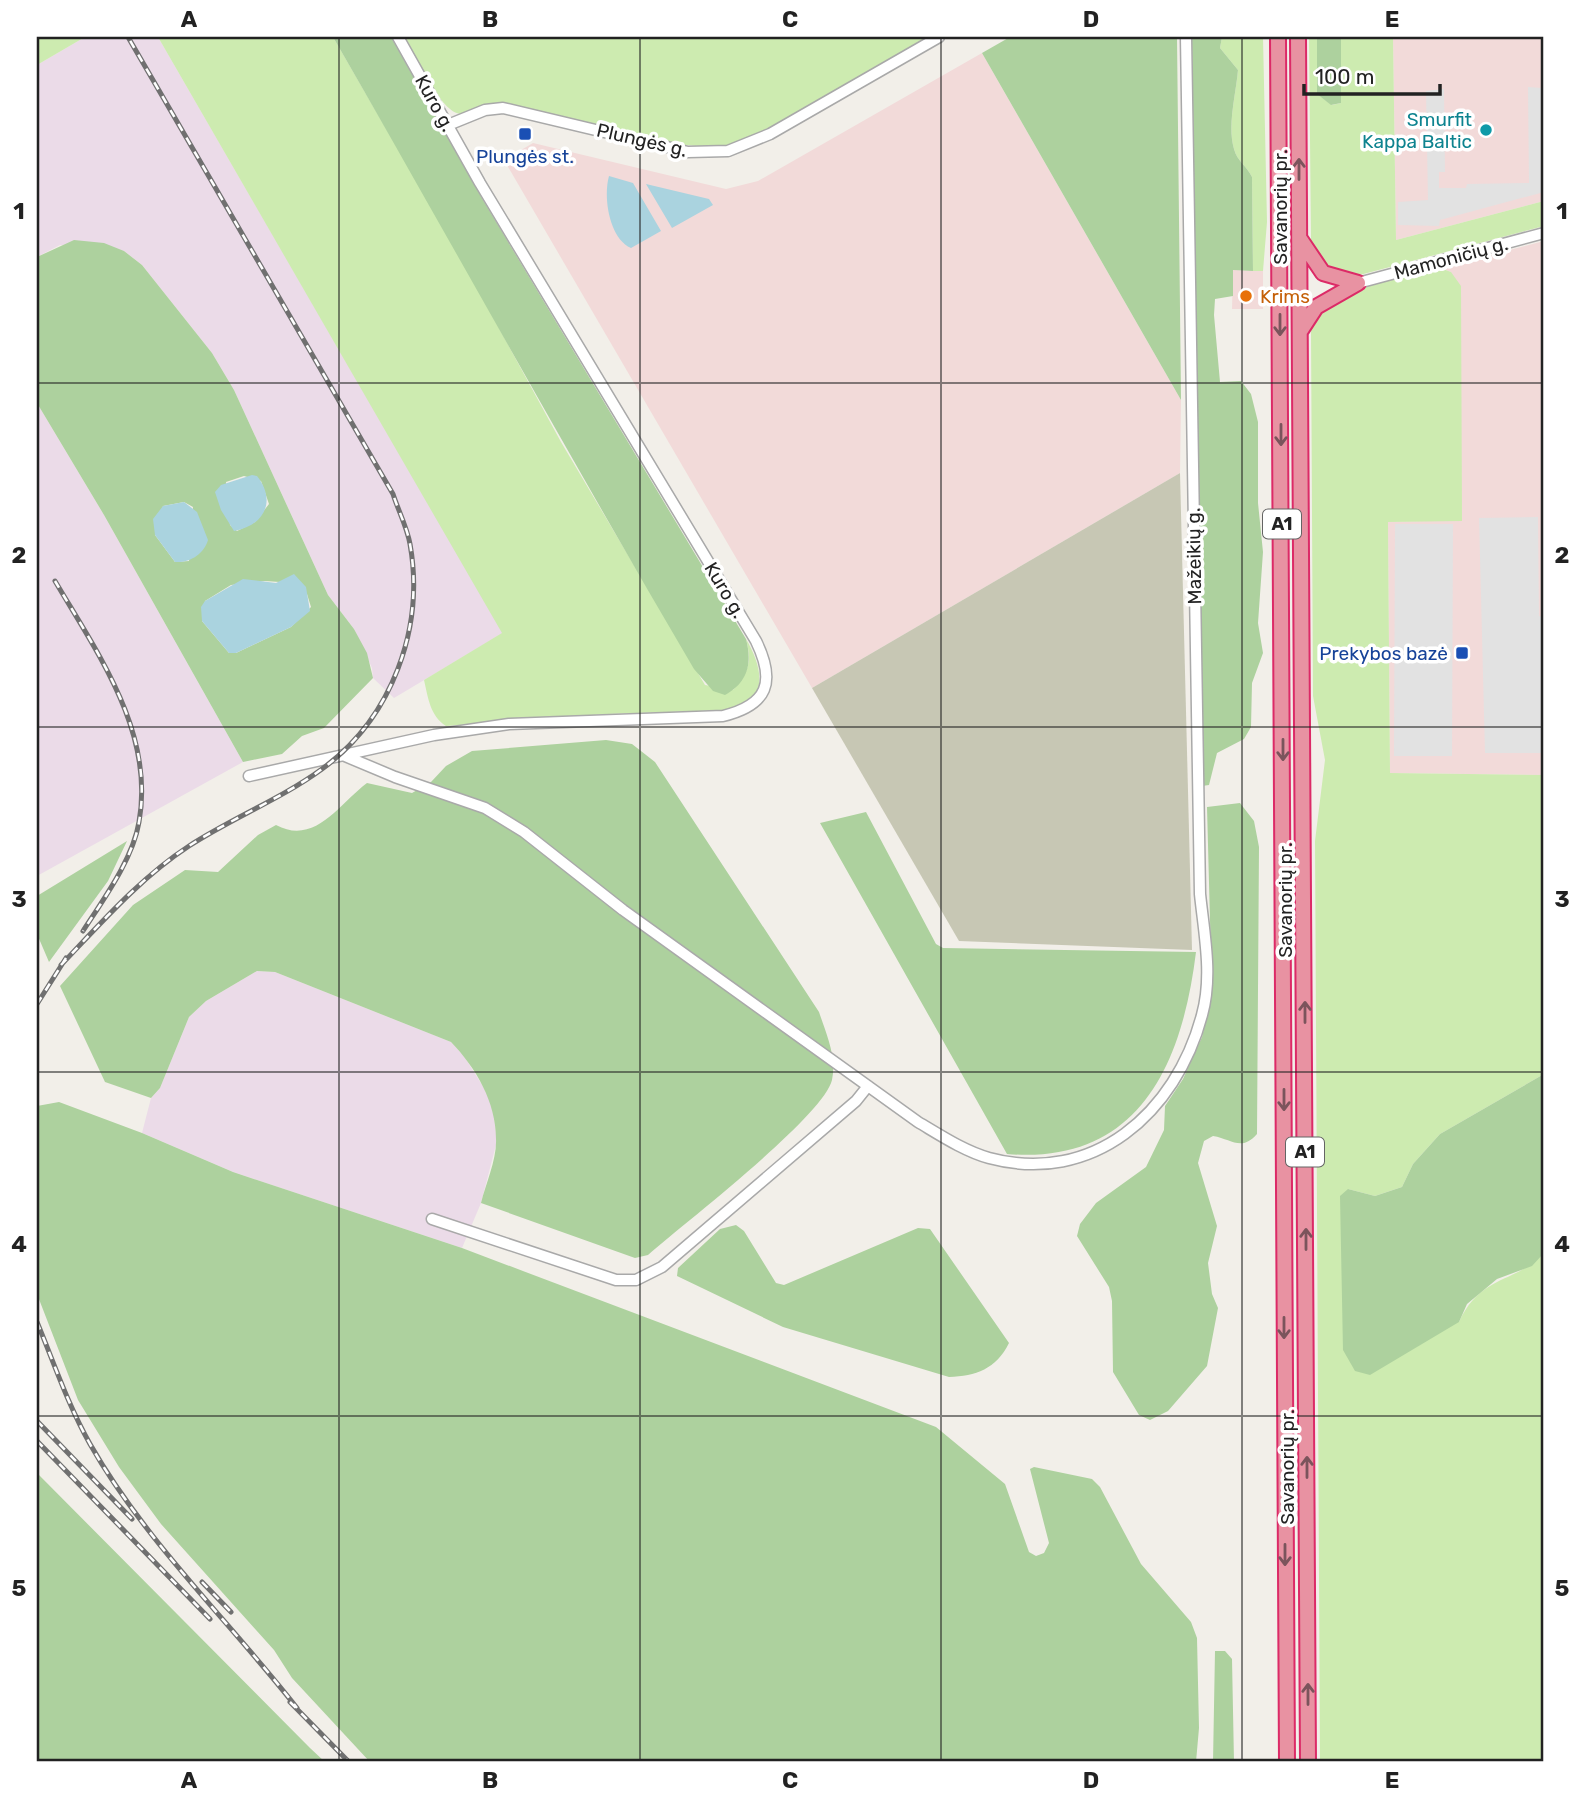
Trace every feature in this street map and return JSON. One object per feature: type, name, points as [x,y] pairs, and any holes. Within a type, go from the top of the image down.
[{"type":"highway","points":[[1269,37],[1279,110]]},
{"type":"highway","name":"Savanorių pr.","points":[[1278,37],[1287,1762]]},
{"type":"highway","name":"Savanorių pr.","points":[[1298,37],[1308,1762]]},
{"type":"highway","points":[[1300,238],[1323,273],[1357,283]]},
{"type":"highway","points":[[1300,331],[1316,307],[1339,291],[1357,283]]},
{"type":"street","name":"Kuro g.","points":[[249,776],[435,735],[509,724],[723,716],[745,711],[758,701],[768,675],[766,661],[756,641],[447,125],[398,37]]},
{"type":"street","name":"Plungės g.","points":[[447,125],[485,110],[503,108],[688,152],[728,151],[771,134],[939,37]]},
{"type":"street","name":"Mažeikių g.","points":[[345,756],[395,778],[485,807],[524,832],[623,910],[918,1122],[965,1149],[1015,1163],[1039,1164],[1077,1157],[1119,1140],[1152,1113],[1180,1071],[1203,1014],[1207,974],[1200,894],[1186,37]]},
{"type":"street","name":"Mamoničių g.","points":[[1357,283],[1544,233]]},
{"type":"street","points":[[432,1219],[616,1280],[636,1280],[662,1267],[856,1101],[868,1086]]},
{"type":"shaded area","points":[[85,37],[158,37],[503,633],[394,698],[373,678],[372,668],[354,629],[328,595],[234,390],[212,353],[142,265],[124,251],[60,245],[37,257],[37,65]]},
{"type":"shaded area","points":[[1393,37],[1544,37],[1544,201],[1396,240]]},
{"type":"shaded area","points":[[982,53],[1181,400],[1180,473],[812,688],[504,160],[533,143],[726,189],[758,181]]},
{"type":"shaded area","points":[[1528,87],[1542,88],[1544,192],[1440,220],[1439,226],[1398,225],[1398,202],[1428,200],[1426,91],[1444,89],[1445,172],[1439,172],[1439,188],[1466,188],[1467,184],[1529,183]]},
{"type":"shaded area","points":[[1544,241],[1544,775],[1390,773],[1388,522],[1462,520],[1451,272],[1440,268]]},
{"type":"shaded area","points":[[1233,270],[1263,271],[1263,309],[1232,309]]},
{"type":"shaded area","points":[[37,403],[104,515],[243,762],[37,876]]},
{"type":"shaded area","points":[[1180,473],[1192,950],[959,941],[812,688]]},
{"type":"shaded area","points":[[1538,517],[1539,616],[1544,617],[1544,753],[1485,753],[1479,518]]},
{"type":"shaded area","points":[[1395,524],[1453,524],[1452,756],[1394,756]]},
{"type":"shaded area","points":[[257,971],[275,972],[451,1042],[464,1056],[492,1101],[497,1141],[481,1203],[462,1248],[233,1172],[142,1133],[151,1098],[160,1088],[189,1017],[206,1001]]},
{"type":"green space","points":[[37,37],[85,37],[37,65]]},
{"type":"green space","points":[[158,37],[333,37],[457,251],[561,442],[705,685],[733,690],[743,678],[748,666],[746,639],[759,671],[757,691],[752,699],[729,710],[608,714],[446,726],[436,717],[430,706],[424,680],[502,633]]},
{"type":"green space","points":[[333,37],[391,37],[483,200],[746,639],[749,656],[747,671],[739,684],[725,695],[713,691],[694,669]]},
{"type":"green space","points":[[404,37],[931,37],[749,140],[727,146],[708,147],[664,143],[511,104],[462,114],[454,112],[437,95]]},
{"type":"green space","points":[[1010,37],[1177,37],[1181,400],[982,53]]},
{"type":"green space","points":[[1192,37],[1222,37],[1220,48],[1238,70],[1232,140],[1237,157],[1252,177],[1253,271],[1233,270],[1233,296],[1215,299],[1214,315],[1220,382],[1241,381],[1251,394],[1258,422],[1258,503],[1263,552],[1258,623],[1263,653],[1252,683],[1251,727],[1244,739],[1217,753],[1209,785],[1202,786]]},
{"type":"green space","points":[[1222,37],[1263,37],[1267,222],[1263,271],[1253,271],[1252,177],[1237,157],[1232,140],[1238,70],[1220,48]]},
{"type":"green space","points":[[1309,37],[1317,37],[1317,94],[1332,105],[1341,103],[1341,37],[1393,37],[1396,240],[1544,201],[1544,226],[1356,276],[1339,272],[1321,263],[1311,240]]},
{"type":"green space","points":[[1317,37],[1341,37],[1341,103],[1331,105],[1317,94]]},
{"type":"green space","points":[[74,240],[104,243],[124,251],[142,265],[212,353],[234,390],[328,595],[354,629],[367,653],[373,678],[324,728],[302,736],[282,754],[243,762],[104,515],[37,403],[37,257]],"holes":[[[244,476],[261,481],[269,504],[255,522],[237,531],[230,525],[226,482]],[[184,502],[193,507],[189,561],[175,562],[155,535],[163,506]],[[280,582],[307,594],[311,607],[291,627],[236,653],[229,653],[202,621],[205,601],[231,585]]]},
{"type":"green space","points":[[1440,268],[1451,272],[1461,286],[1462,521],[1388,522],[1390,773],[1544,775],[1544,1074],[1440,1134],[1413,1164],[1402,1187],[1375,1196],[1348,1189],[1459,1322],[1477,1295],[1522,1270],[1544,1253],[1544,1762],[1320,1762],[1315,841],[1325,760],[1313,696],[1311,332],[1316,317],[1344,295],[1384,281]]},
{"type":"green space","points":[[606,740],[632,744],[655,762],[819,1012],[833,1063],[832,1080],[823,1097],[804,1119],[750,1170],[648,1255],[635,1258],[481,1203],[495,1155],[495,1125],[483,1086],[460,1052],[451,1042],[275,972],[257,971],[206,1001],[189,1017],[160,1088],[151,1098],[105,1082],[60,986],[133,905],[185,870],[218,872],[258,835],[276,825],[290,830],[315,826],[326,820],[367,783],[412,793],[431,782],[446,766],[472,751]]},
{"type":"green space","points":[[1240,803],[1254,821],[1259,847],[1257,1134],[1241,1143],[1213,1136],[1204,1141],[1198,1163],[1217,1226],[1208,1263],[1212,1294],[1218,1308],[1207,1366],[1168,1411],[1150,1420],[1139,1415],[1113,1372],[1112,1301],[1109,1287],[1077,1236],[1080,1224],[1096,1203],[1146,1167],[1164,1130],[1165,1106],[1183,1079],[1202,1037],[1212,996],[1207,807]]},
{"type":"green space","points":[[866,812],[936,944],[943,948],[1196,952],[1179,1033],[1165,1069],[1145,1100],[1121,1125],[1090,1143],[1052,1153],[1007,1154],[820,823]]},
{"type":"green space","points":[[127,841],[108,881],[49,962],[37,934],[37,896]]},
{"type":"green space","points":[[1544,1074],[1544,1253],[1532,1266],[1497,1279],[1467,1304],[1459,1322],[1370,1375],[1355,1371],[1343,1350],[1340,1196],[1348,1189],[1375,1196],[1402,1187],[1413,1164],[1440,1134]]},
{"type":"green space","points":[[59,1102],[142,1133],[233,1172],[462,1248],[936,1427],[1005,1484],[1029,1552],[1036,1556],[1044,1553],[1049,1543],[1030,1469],[1034,1467],[1092,1479],[1100,1487],[1141,1564],[1191,1622],[1197,1638],[1199,1728],[1196,1762],[370,1762],[292,1678],[274,1650],[161,1524],[119,1467],[78,1400],[37,1294],[37,1106]]},
{"type":"green space","points":[[736,1225],[744,1231],[776,1283],[784,1285],[918,1228],[930,1229],[1009,1343],[998,1359],[984,1369],[968,1375],[949,1377],[783,1327],[677,1276],[678,1268],[720,1229]]},
{"type":"green space","points":[[37,1473],[310,1748],[325,1762],[37,1762]]},
{"type":"green space","points":[[1215,1651],[1225,1651],[1232,1659],[1234,1762],[1213,1762]]},
{"type":"water","points":[[609,176],[633,183],[661,231],[631,248],[623,243],[610,216],[607,195]]},
{"type":"water","points":[[646,184],[709,199],[713,205],[672,228]]},
{"type":"water","points":[[252,475],[257,476],[266,494],[264,511],[253,524],[234,531],[221,510],[215,492],[221,485]]},
{"type":"water","points":[[184,502],[197,512],[208,540],[196,557],[175,562],[155,535],[153,519],[163,506]]},
{"type":"water","points":[[294,574],[306,587],[310,611],[291,627],[236,653],[229,653],[202,621],[201,607],[205,601],[243,579],[276,583]]},
{"type":"railway","points":[[61,965],[122,902],[171,859],[205,836],[306,780],[346,748],[385,698],[407,639],[412,607],[410,544],[393,494],[128,37]]},
{"type":"railway","points":[[55,581],[89,637],[119,695],[139,757],[142,789],[139,822],[131,850],[83,931]]},
{"type":"railway","points":[[37,1004],[66,958]]},
{"type":"railway","points":[[37,1322],[75,1414],[112,1480],[162,1547],[297,1708]]},
{"type":"railway","points":[[37,1421],[132,1519]]},
{"type":"railway","points":[[37,1441],[210,1619]]},
{"type":"railway","points":[[202,1582],[231,1612]]},
{"type":"railway","points":[[290,1702],[349,1762]]},
{"type":"place","name":"Smurfit Kappa Baltic","points":[[1486,130]]},
{"type":"place","name":"Plungės st.","points":[[525,134]]},
{"type":"place","name":"Krims","points":[[1246,296]]},
{"type":"place","name":"Prekybos bazė","points":[[1462,653]]}]
